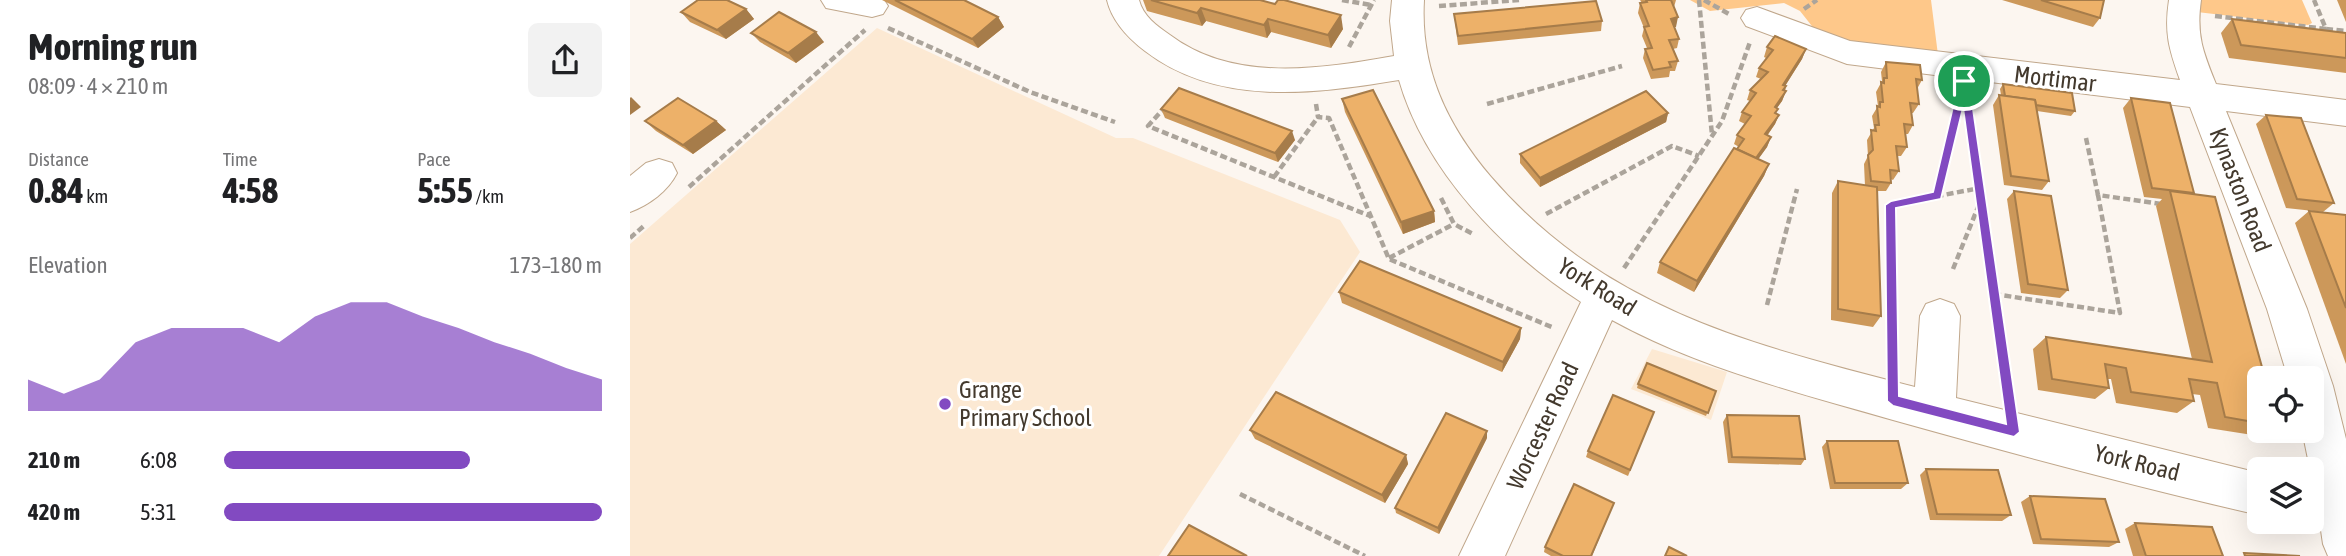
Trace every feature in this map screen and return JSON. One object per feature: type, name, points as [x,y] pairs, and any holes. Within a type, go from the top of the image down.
[{"type":"street","points":[[837,0],[873,14]]},
{"type":"street","points":[[1123,0],[1137,26],[1165,52],[1215,71],[1269,81],[1322,79],[1413,65]]},
{"type":"street","name":"York Road","points":[[1408,4],[1413,65],[1427,112],[1447,147],[1475,184],[1518,229],[1553,261],[1604,296],[1670,330],[1749,361],[1934,412],[2247,491]]},
{"type":"street","name":"Kynaston Road","points":[[2184,6],[2181,27],[2186,52],[2287,309],[2305,366]]},
{"type":"street","name":"Mortimar","points":[[1790,14],[1847,52],[2346,113]]},
{"type":"street","points":[[634,216],[659,173]]},
{"type":"street","name":"Worcester Road","points":[[1482,556],[1604,296]]},
{"type":"street","points":[[1934,412],[1940,316]]},
{"type":"street","points":[[2322,443],[2336,521]]},
{"type":"path","points":[[1342,0],[1371,5]]},
{"type":"path","points":[[1274,177],[1318,117],[1322,79],[1374,0]]},
{"type":"path","points":[[1408,4],[1518,0]]},
{"type":"path","points":[[1699,0],[1713,135]]},
{"type":"path","points":[[2314,0],[2326,29]]},
{"type":"path","points":[[2184,6],[2346,31]]},
{"type":"path","points":[[634,216],[873,14],[1030,92],[1115,122]]},
{"type":"path","points":[[1604,296],[1713,135],[1734,93],[1790,14]]},
{"type":"path","points":[[1201,66],[1148,126],[1370,216]]},
{"type":"path","points":[[1487,104],[1622,66]]},
{"type":"path","points":[[1937,196],[1964,81],[2014,432]]},
{"type":"path","points":[[1318,117],[1329,118],[1389,259],[1584,340]]},
{"type":"path","points":[[1994,293],[2119,313],[2086,138]]},
{"type":"path","points":[[1518,229],[1672,146],[1699,156]]},
{"type":"path","points":[[1893,401],[1891,205],[1980,188]]},
{"type":"path","points":[[1767,304],[1797,190]]},
{"type":"path","points":[[2098,195],[2166,204]]},
{"type":"path","points":[[1953,269],[1981,200]]},
{"type":"path","points":[[1389,259],[1454,224]]},
{"type":"path","points":[[1240,494],[1365,556]]},
{"type":"shaded area","points":[[1690,0],[1931,0],[1938,55],[1823,40],[1800,11],[1784,3],[1710,11]]},
{"type":"shaded area","points":[[2198,0],[2302,0],[2312,23],[2308,25],[2197,12]]},
{"type":"shaded area","name":"Grange Primary School","points":[[877,28],[1116,138],[1133,138],[1340,220],[1360,252],[1159,556],[630,556],[630,244]]},
{"type":"shaded area","points":[[1652,349],[1727,372],[1711,420],[1631,389]]},
{"type":"building","points":[[698,0],[727,0],[746,9],[717,30],[681,12]]},
{"type":"building","points":[[895,0],[964,0],[998,17],[972,39]]},
{"type":"building","points":[[1151,0],[1260,0],[1275,4],[1278,0],[1284,0],[1341,15],[1328,35],[1268,19],[1264,25],[1201,8],[1197,13]]},
{"type":"building","points":[[1646,0],[1671,0],[1678,17],[1671,19],[1679,39],[1669,40],[1678,61],[1669,62],[1671,67],[1653,70],[1645,49],[1652,48],[1644,27],[1649,26],[1640,3],[1647,2]]},
{"type":"building","points":[[2041,0],[2104,0],[2100,18]]},
{"type":"building","points":[[1596,1],[1602,21],[1458,36],[1454,14]]},
{"type":"building","points":[[779,12],[816,32],[788,53],[751,33]]},
{"type":"building","points":[[2232,19],[2346,33],[2346,58],[2241,45]]},
{"type":"building","points":[[1775,36],[1806,49],[1783,85],[1786,86],[1783,90],[1786,91],[1775,107],[1778,109],[1775,113],[1779,115],[1765,134],[1771,137],[1756,158],[1737,149],[1744,139],[1737,135],[1751,116],[1742,112],[1756,93],[1750,90],[1768,72],[1759,68],[1773,50],[1767,47]]},
{"type":"building","points":[[1886,62],[1920,65],[1922,80],[1916,79],[1919,104],[1910,103],[1913,125],[1904,124],[1907,147],[1896,146],[1899,171],[1890,170],[1891,183],[1871,181],[1868,155],[1873,150],[1871,130],[1876,131],[1875,125],[1879,125],[1877,106],[1880,107],[1880,102],[1883,102],[1881,82],[1884,83],[1884,78],[1887,78]]},
{"type":"building","points":[[2003,84],[2072,93],[2075,111],[2036,105],[2035,100],[2005,96]]},
{"type":"building","points":[[1179,88],[1292,131],[1275,153],[1161,109]]},
{"type":"building","points":[[1373,90],[1434,211],[1401,222],[1342,99]]},
{"type":"building","points":[[1646,91],[1668,113],[1540,178],[1520,154]]},
{"type":"building","points":[[1999,95],[2035,100],[2049,181],[2011,176]]},
{"type":"building","points":[[678,98],[716,121],[683,145],[645,121]]},
{"type":"building","points":[[2131,98],[2170,103],[2194,193],[2152,188]]},
{"type":"building","points":[[2266,115],[2301,118],[2334,203],[2297,199]]},
{"type":"building","points":[[1734,148],[1769,164],[1697,281],[1660,262]]},
{"type":"building","points":[[1838,181],[1877,187],[1881,316],[1838,309]]},
{"type":"building","points":[[2014,191],[2051,196],[2068,290],[2028,284]]},
{"type":"building","points":[[2170,191],[2215,197],[2262,366],[2247,366],[2247,421],[2225,417],[2217,383],[2189,379],[2194,401],[2131,392],[2126,368],[2105,364],[2109,388],[2052,379],[2046,337],[2212,362]]},
{"type":"building","points":[[2309,211],[2346,215],[2346,308]]},
{"type":"building","points":[[1360,261],[1521,328],[1503,362],[1339,292]]},
{"type":"building","points":[[1647,363],[1716,391],[1708,413],[1638,384]]},
{"type":"building","points":[[1276,392],[1406,455],[1382,495],[1250,430]]},
{"type":"building","points":[[1613,395],[1654,412],[1630,470],[1588,451]]},
{"type":"building","points":[[1446,413],[1487,431],[1438,528],[1395,508]]},
{"type":"building","points":[[1727,415],[1799,416],[1805,459],[1732,457]]},
{"type":"building","points":[[1827,441],[1898,441],[1908,483],[1835,483]]},
{"type":"building","points":[[1926,469],[1998,470],[2011,515],[1937,514]]},
{"type":"building","points":[[1574,484],[1614,503],[1591,556],[1563,556],[1545,547]]},
{"type":"building","points":[[2030,496],[2105,499],[2119,542],[2041,539]]},
{"type":"building","points":[[2135,523],[2212,527],[2223,556],[2146,556]]},
{"type":"building","points":[[1189,525],[1247,556],[1168,556]]},
{"type":"building","points":[[1669,547],[1687,556],[1665,556]]},
{"type":"building","points":[[2244,553],[2300,556],[2245,556]]},
{"type":"place","name":"Grange Primary School","points":[[945,404]]},
{"type":"route","points":[[1964,81],[2014,432],[1893,401],[1891,205],[1937,196],[1964,81]]}]
